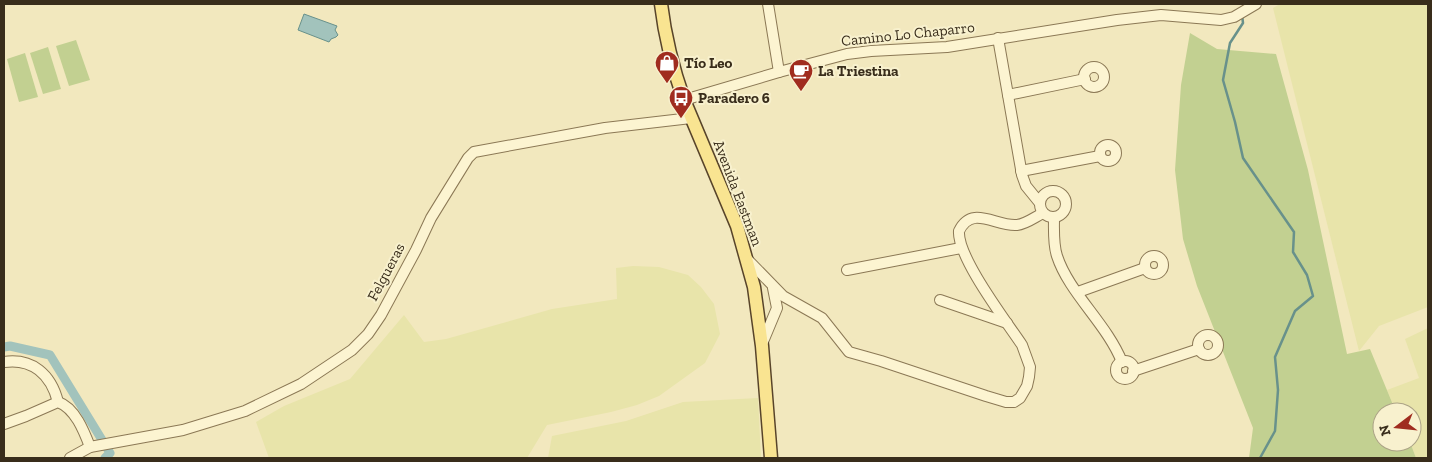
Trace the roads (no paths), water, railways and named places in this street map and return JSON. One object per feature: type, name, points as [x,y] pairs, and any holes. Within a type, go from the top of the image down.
[{"type":"main road","name":"Avenida Eastman","points":[[661,4],[669,51],[684,100],[737,226],[746,258],[758,310],[771,458]]},
{"type":"street","points":[[768,4],[778,72]]},
{"type":"street","name":"Camino Lo Chaparro","points":[[684,100],[847,54],[948,47],[1160,15],[1221,20],[1234,17],[1256,4]]},
{"type":"street","points":[[998,38],[1021,171],[1026,186],[1039,202],[1039,206],[1046,216],[1054,218],[1065,210],[1066,202],[1062,194],[1058,192],[1050,191],[1043,195],[1039,202]]},
{"type":"street","points":[[1008,95],[1085,79]]},
{"type":"street","name":"Felgueras","points":[[70,458],[93,447],[183,430],[245,411],[300,384],[352,350],[368,334],[381,315],[431,218],[468,158],[474,152],[605,128],[692,118]]},
{"type":"street","points":[[1021,171],[1100,156]]},
{"type":"street","points":[[746,258],[783,296],[813,311],[822,318],[849,352],[882,361],[992,398],[1014,402],[1020,398],[1027,386],[1030,367],[1022,345],[969,264],[961,248],[958,231],[961,225],[978,217],[1018,225],[1043,213]]},
{"type":"street","points":[[1054,218],[1054,239],[1057,256],[1065,274],[1118,350],[1122,362]]},
{"type":"street","points":[[847,270],[961,248]]},
{"type":"street","points":[[1078,292],[1145,268]]},
{"type":"street","points":[[762,346],[764,337],[778,308],[772,284]]},
{"type":"street","points":[[940,300],[1007,323]]},
{"type":"street","points":[[775,317],[792,306],[798,305]]},
{"type":"street","points":[[1134,371],[1130,363],[1122,362],[1116,370],[1120,377],[1128,378],[1134,371],[1199,349]]},
{"type":"street","points":[[4,362],[13,360],[28,363],[40,370],[52,386],[58,402],[69,408],[93,447]]},
{"type":"street","points":[[4,424],[58,402]]},
{"type":"water","points":[[304,14],[337,26],[335,30],[338,35],[329,42],[298,30]]},
{"type":"waterway","points":[[1242,15],[1243,23],[1230,43],[1223,80],[1243,158],[1294,232],[1293,252],[1307,275],[1313,296],[1295,311],[1275,357],[1278,390],[1275,431],[1260,458]]},
{"type":"waterway","points":[[4,347],[10,346],[50,355],[110,453],[105,458]]},
{"type":"place","name":"Tío Leo","points":[[667,84]]},
{"type":"place","name":"La Triestina","points":[[801,92]]},
{"type":"place","name":"Paradero 6","points":[[681,119]]}]
